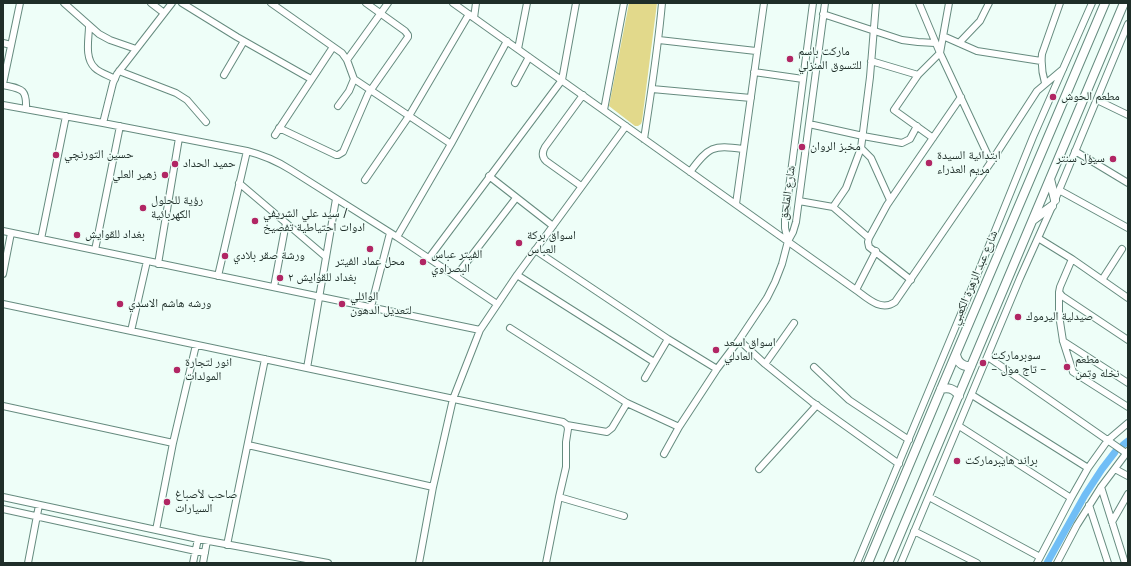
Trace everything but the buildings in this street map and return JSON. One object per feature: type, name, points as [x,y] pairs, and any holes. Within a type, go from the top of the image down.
[{"type":"main road","name":"شارع عبد الزهرة الكعبي","points":[[868,563],[1105,3]]},
{"type":"main road","points":[[888,563],[1124,3]]},
{"type":"main road","points":[[1032,220],[1054,203],[1050,178]]},
{"type":"main road","points":[[956,355],[958,362],[964,366],[971,366]]},
{"type":"main road","points":[[941,390],[948,388],[951,389],[959,396]]},
{"type":"street","points":[[20,3],[3,85],[23,91],[26,97],[26,109]]},
{"type":"street","points":[[64,3],[89,26],[105,37],[136,49]]},
{"type":"street","points":[[151,3],[164,13]]},
{"type":"street","points":[[103,123],[114,79],[172,3]]},
{"type":"street","points":[[182,3],[244,41],[311,79]]},
{"type":"street","points":[[271,3],[342,53],[347,60],[354,79],[451,144]]},
{"type":"street","points":[[279,128],[338,156],[343,152],[370,90],[408,37],[408,34],[405,31],[366,3]]},
{"type":"street","points":[[347,60],[388,3]]},
{"type":"street","points":[[453,3],[880,306],[890,306],[895,302],[1037,91],[1063,69]]},
{"type":"street","points":[[365,180],[409,116],[471,16],[476,3]]},
{"type":"street","points":[[518,49],[527,3]]},
{"type":"street","points":[[429,258],[562,80],[576,3]]},
{"type":"street","points":[[604,110],[624,3]]},
{"type":"street","points":[[644,138],[652,89],[662,3]]},
{"type":"street","points":[[736,204],[756,51],[764,3]]},
{"type":"street","name":"شارع الملحق","points":[[788,241],[785,232],[785,219],[813,3]]},
{"type":"street","name":"شارع الملحق","points":[[788,241],[796,225],[825,3]]},
{"type":"street","points":[[833,207],[846,188],[861,148],[876,3]]},
{"type":"street","points":[[919,3],[935,43],[990,162]]},
{"type":"street","points":[[933,138],[894,110],[918,75],[940,53],[949,3]]},
{"type":"street","points":[[958,43],[980,21],[990,3]]},
{"type":"street","points":[[1046,83],[1043,75],[1042,54],[1060,3]]},
{"type":"street","points":[[857,563],[1033,137],[1092,3]]},
{"type":"street","points":[[823,14],[902,40],[935,43]]},
{"type":"street","points":[[901,563],[1125,36],[1128,24]]},
{"type":"street","points":[[89,26],[89,56],[91,63],[95,68],[114,79]]},
{"type":"street","points":[[943,36],[977,51],[1042,62]]},
{"type":"street","points":[[658,40],[756,51]]},
{"type":"street","points":[[224,75],[244,41]]},
{"type":"street","points":[[397,237],[451,144],[507,41]]},
{"type":"street","points":[[3,43],[11,45]]},
{"type":"street","points":[[275,135],[333,47]]},
{"type":"street","points":[[515,83],[529,57]]},
{"type":"street","points":[[871,61],[918,75]]},
{"type":"street","points":[[120,70],[182,96],[206,122]]},
{"type":"street","points":[[754,72],[803,79]]},
{"type":"street","points":[[338,106],[349,91],[354,79]]},
{"type":"street","points":[[652,89],[750,98]]},
{"type":"street","points":[[582,95],[545,147],[542,154],[546,161],[582,186]]},
{"type":"street","points":[[911,280],[869,246],[869,238],[890,200],[961,97]]},
{"type":"street","points":[[1097,100],[1128,115]]},
{"type":"street","points":[[3,105],[247,151],[276,161],[397,237],[497,304]]},
{"type":"street","points":[[40,239],[66,116]]},
{"type":"street","points":[[809,124],[902,143],[910,139],[917,126]]},
{"type":"street","points":[[95,250],[120,126]]},
{"type":"street","points":[[419,563],[453,399],[480,330],[517,275],[626,126]]},
{"type":"street","points":[[158,264],[179,138]]},
{"type":"street","points":[[690,172],[704,154],[711,149],[723,147],[743,149]]},
{"type":"street","points":[[861,148],[871,158],[890,200]]},
{"type":"street","points":[[218,276],[247,151]]},
{"type":"street","points":[[1075,151],[1128,183]]},
{"type":"street","points":[[489,176],[553,226]]},
{"type":"street","points":[[239,183],[326,257]]},
{"type":"street","points":[[1059,190],[1128,228]]},
{"type":"street","points":[[456,276],[516,198]]},
{"type":"street","points":[[307,368],[336,199]]},
{"type":"street","points":[[799,201],[833,207],[869,238]]},
{"type":"street","points":[[274,287],[286,223]]},
{"type":"street","points":[[3,232],[480,330]]},
{"type":"street","points":[[3,274],[11,233]]},
{"type":"street","points":[[371,307],[390,233]]},
{"type":"street","points":[[1038,238],[1072,259],[1128,298]]},
{"type":"street","points":[[664,454],[679,427],[717,369],[739,340],[767,298],[782,264],[788,241]]},
{"type":"street","points":[[1102,280],[1122,249]]},
{"type":"street","points":[[535,250],[668,339],[717,369]]},
{"type":"street","points":[[856,290],[876,251]]},
{"type":"street","points":[[1072,259],[1060,287],[1059,315],[1063,340],[1073,372],[1128,407]]},
{"type":"street","points":[[131,331],[147,261]]},
{"type":"street","points":[[517,275],[654,362]]},
{"type":"street","points":[[1060,292],[1062,296],[1128,340]]},
{"type":"street","points":[[3,304],[561,422],[567,425],[607,432],[612,428],[627,403]]},
{"type":"street","points":[[766,364],[794,323]]},
{"type":"street","points":[[510,328],[627,403],[679,427]]},
{"type":"street","points":[[645,378],[668,339]]},
{"type":"street","points":[[739,340],[817,406],[899,464]]},
{"type":"street","points":[[1063,340],[1128,383]]},
{"type":"street","points":[[156,530],[173,443],[196,345]]},
{"type":"street","points":[[988,357],[1127,452],[1089,505],[1057,563]]},
{"type":"street","points":[[227,545],[265,359]]},
{"type":"street","points":[[814,367],[849,400],[909,440]]},
{"type":"street","points":[[972,395],[1088,468]]},
{"type":"street","points":[[3,406],[173,443]]},
{"type":"street","points":[[759,470],[817,406]]},
{"type":"street","points":[[929,497],[1039,560],[1088,468],[1108,440],[1128,423]]},
{"type":"street","points":[[546,563],[566,466],[567,425]]},
{"type":"street","points":[[959,426],[1071,498]]},
{"type":"street","points":[[248,445],[434,487]]},
{"type":"street","points":[[1115,469],[1128,476]]},
{"type":"street","points":[[1101,487],[1125,563]]},
{"type":"street","points":[[1112,522],[1128,494]]},
{"type":"street","points":[[3,497],[207,541],[328,563]]},
{"type":"street","points":[[559,497],[624,516]]},
{"type":"street","points":[[28,563],[39,505]]},
{"type":"street","points":[[1089,505],[1108,563]]},
{"type":"street","points":[[3,509],[205,553]]},
{"type":"street","points":[[914,531],[977,563]]},
{"type":"street","points":[[193,563],[198,539]]},
{"type":"street","points":[[203,563],[207,541]]},
{"type":"shaded area","points":[[629,3],[657,3],[642,121],[638,126],[635,126],[609,106]]},
{"type":"waterway","points":[[1123,445],[1128,441]]},
{"type":"waterway","points":[[1047,563],[1085,495],[1115,452]]},
{"type":"place","name":"ماركت باسم للتسوق المنزلي","points":[[790,59]]},
{"type":"place","name":"مطعم الحوش","points":[[1053,97]]},
{"type":"place","name":"مخبز الروان","points":[[802,147]]},
{"type":"place","name":"حسين التورنچي","points":[[56,155]]},
{"type":"place","name":"سيؤل سنتر","points":[[1113,159]]},
{"type":"place","name":"ابتدائية السيدة مريم العذراء","points":[[929,163]]},
{"type":"place","name":"حميد الحداد","points":[[175,164]]},
{"type":"place","name":"زهير العلي","points":[[165,175]]},
{"type":"place","name":"رؤية للحلول الكهربائية","points":[[143,208]]},
{"type":"place","name":"سيد علي الشريفي / ادوات احتياطية تفصيخ","points":[[255,221]]},
{"type":"place","name":"بغداد للقوايش","points":[[77,235]]},
{"type":"place","name":"اسواق بركة العباس","points":[[519,243]]},
{"type":"place","name":"محل عماد الفيتر","points":[[370,249]]},
{"type":"place","name":"ورشة صقر بلادي","points":[[225,256]]},
{"type":"place","name":"الفيتر عباس البصراوي","points":[[423,262]]},
{"type":"place","name":"بغداد للقوايش ٢","points":[[280,278]]},
{"type":"place","name":"ورشه هاشم الاسدي","points":[[120,304]]},
{"type":"place","name":"الوائلي لتعديل الدهون","points":[[342,304]]},
{"type":"place","name":"صيدلية اليرموك","points":[[1018,317]]},
{"type":"place","name":"اسواق اسعد العادلي","points":[[716,350]]},
{"type":"place","name":"سوبرماركت - تاج مول -","points":[[983,363]]},
{"type":"place","name":"مطعم نخله وتمن","points":[[1067,367]]},
{"type":"place","name":"انور لتجارة المولدات","points":[[177,370]]},
{"type":"place","name":"براند هايبرماركت","points":[[957,461]]},
{"type":"place","name":"صاحب لأصباغ السيارات","points":[[167,502]]}]
